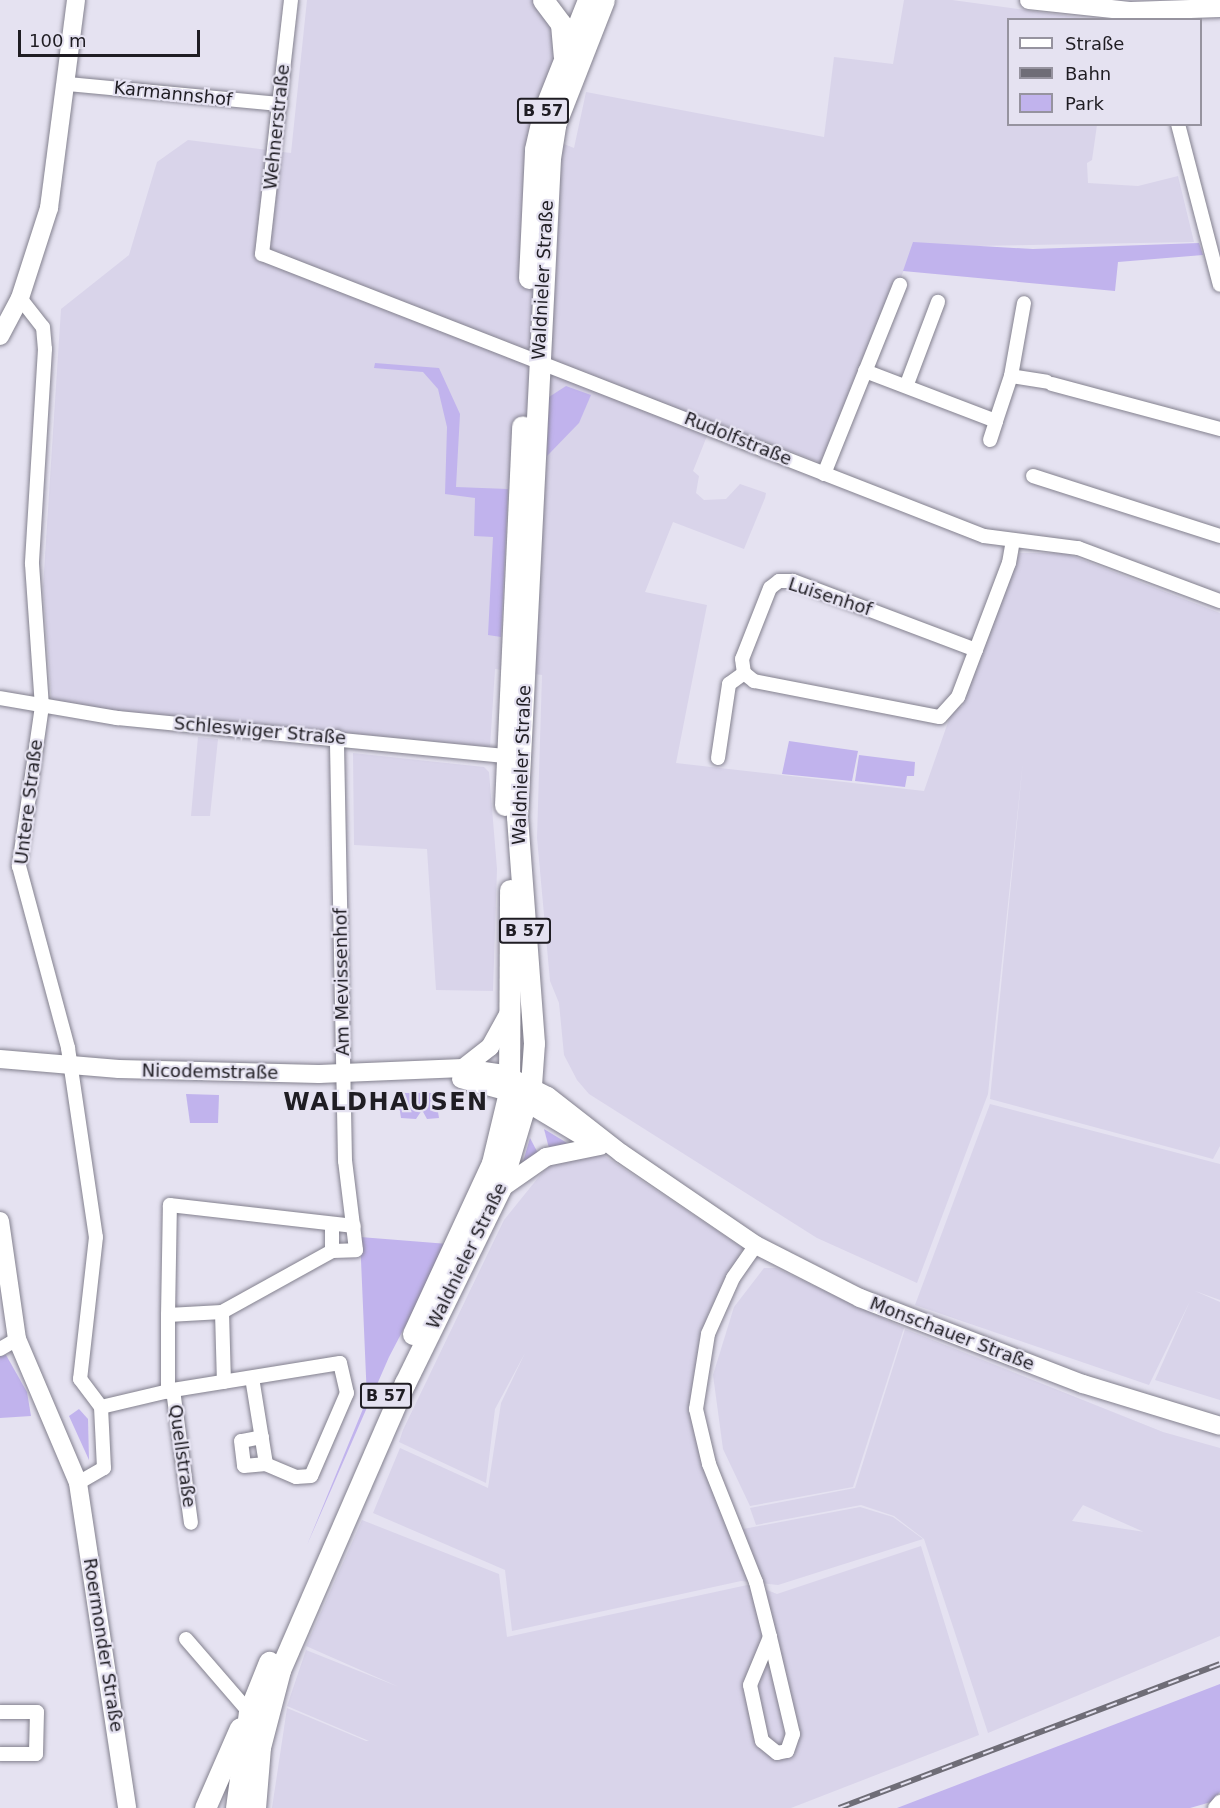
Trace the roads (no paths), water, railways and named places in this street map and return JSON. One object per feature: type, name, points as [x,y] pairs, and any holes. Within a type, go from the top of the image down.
[{"type":"main road","points":[[0,336],[6,312],[20,298],[49,208],[67,84],[76,0]]},
{"type":"main road","name":"B 57","points":[[543,0],[561,24],[565,59]]},
{"type":"main road","name":"Waldnieler Straße","points":[[236,1808],[242,1747],[249,1712],[492,1163],[519,1089],[511,1008],[513,757],[532,358],[535,149],[565,59],[588,0]]},
{"type":"main road","name":"Waldnieler Straße","points":[[532,358],[555,125],[604,0]]},
{"type":"main road","points":[[1029,0],[1147,10],[1220,8]]},
{"type":"main road","name":"Waldnieler Straße","points":[[255,1808],[260,1747],[280,1670],[405,1383],[500,1189],[519,1089],[533,1032],[513,757]]},
{"type":"main road","points":[[463,1068],[490,1047],[511,1008]]},
{"type":"main road","name":"Nicodemstraße","points":[[0,1059],[70,1066],[343,1074],[421,1073],[463,1068],[519,1089]]},
{"type":"main road","name":"Nicodemstraße","points":[[421,1073],[519,1089]]},
{"type":"main road","name":"Monschauer Straße","points":[[519,1089],[600,1146],[621,1153]]},
{"type":"main road","name":"Monschauer Straße","points":[[519,1089],[621,1153],[756,1245],[953,1338],[1220,1435]]},
{"type":"main road","points":[[500,1189],[546,1157],[600,1146]]},
{"type":"main road","name":"Roermonder Straße","points":[[0,1221],[17,1339],[78,1483],[128,1808]]},
{"type":"main road","name":"Monschauer Straße","points":[[1153,1409],[1220,1426]]},
{"type":"main road","points":[[205,1808],[249,1712]]},
{"type":"street","name":"Wehnerstraße","points":[[262,254],[291,0]]},
{"type":"street","name":"Karmannshof","points":[[67,84],[280,104]]},
{"type":"street","points":[[1179,126],[1220,285]]},
{"type":"street","name":"Rudolfstraße","points":[[262,254],[984,536],[1078,548],[1220,601]]},
{"type":"street","points":[[824,474],[900,285]]},
{"type":"street","name":"Untere Straße","points":[[20,298],[44,327],[44,338],[32,564],[42,706],[19,866],[70,1066],[96,1237],[80,1379],[101,1407]]},
{"type":"street","points":[[907,384],[938,302]]},
{"type":"street","points":[[990,440],[1011,376],[1024,303]]},
{"type":"street","points":[[865,371],[907,384],[996,421]]},
{"type":"street","points":[[1011,376],[1050,383],[1220,429]]},
{"type":"street","points":[[1033,476],[1220,536]]},
{"type":"street","points":[[744,673],[754,681],[940,717],[958,697],[1013,541]]},
{"type":"street","name":"Luisenhof","points":[[718,758],[729,684],[744,673],[746,649],[770,588],[779,581],[793,581],[976,650]]},
{"type":"street","name":"Schleswiger Straße","points":[[0,699],[42,706],[513,757]]},
{"type":"street","name":"Am Mevissenhof","points":[[222,1312],[332,1251],[356,1250],[345,1161],[337,737]]},
{"type":"street","name":"Quellstraße","points":[[191,1523],[170,1391],[168,1315],[170,1205],[332,1227]]},
{"type":"street","points":[[332,1251],[332,1227],[354,1226]]},
{"type":"street","points":[[756,1245],[734,1278],[708,1334],[696,1409],[700,1438],[756,1582],[770,1637],[793,1734],[792,1744],[777,1753],[762,1742],[750,1685],[770,1637]]},
{"type":"street","points":[[168,1315],[222,1312],[224,1382]]},
{"type":"street","points":[[0,1349],[17,1339]]},
{"type":"street","name":"Quellstraße","points":[[101,1407],[170,1391],[340,1363],[345,1370],[344,1406],[311,1476],[296,1477],[266,1464],[244,1466],[241,1441],[262,1437]]},
{"type":"street","points":[[252,1378],[266,1464]]},
{"type":"street","points":[[78,1483],[104,1468],[101,1407]]},
{"type":"street","points":[[186,1639],[249,1712]]},
{"type":"street","points":[[0,1712],[37,1712],[36,1754],[0,1754]]},
{"type":"street","points":[[1215,1808],[1220,1802]]},
{"type":"railway","points":[[839,1808],[1220,1664]]},
{"type":"district","name":"WALDHAUSEN","points":[[386,1103]]}]
